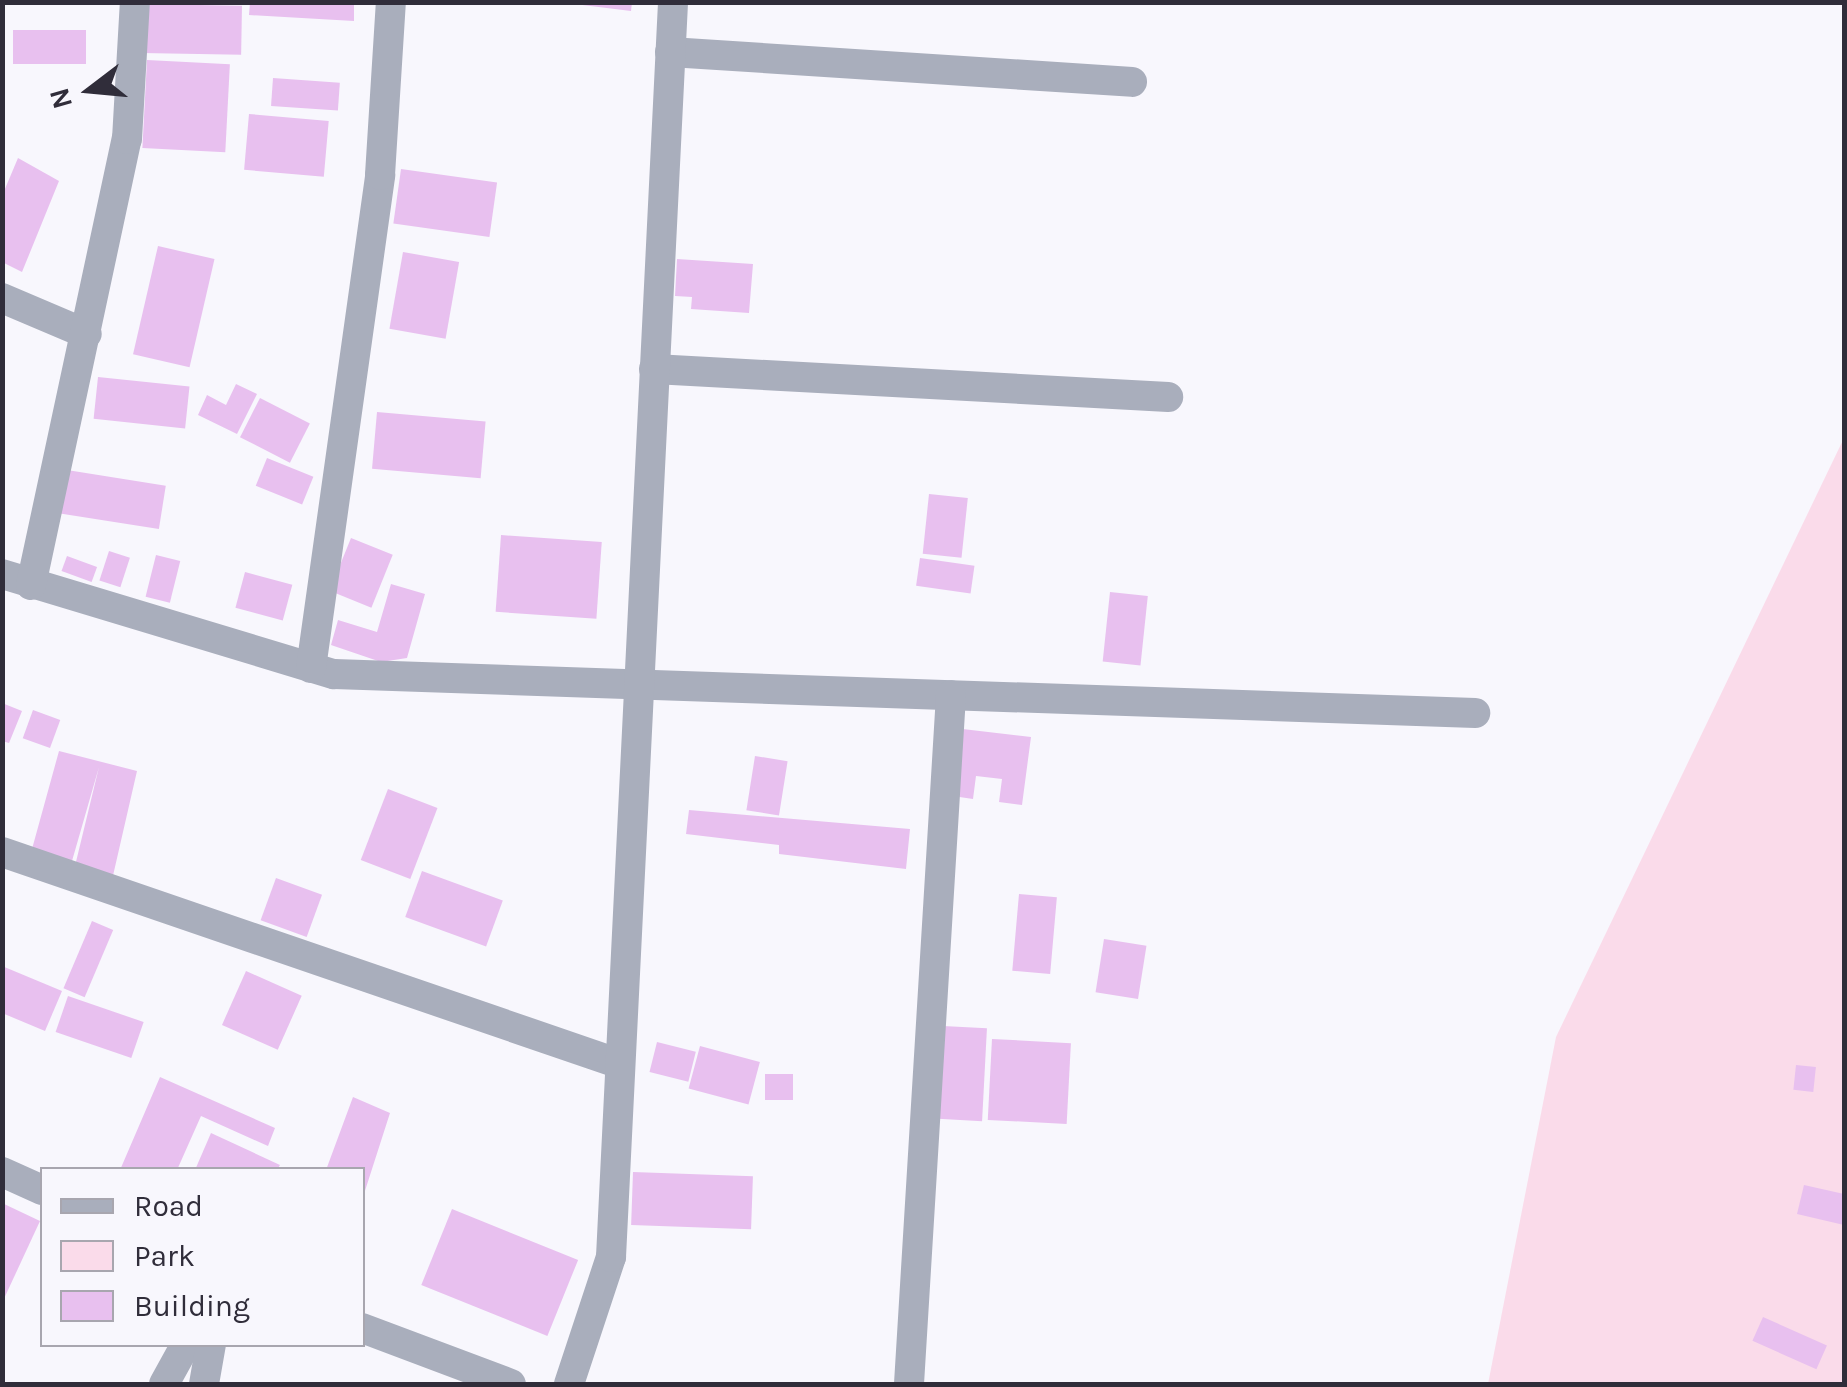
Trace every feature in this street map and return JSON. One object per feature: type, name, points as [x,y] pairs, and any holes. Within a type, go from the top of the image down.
[{"type":"street","points":[[135,2],[127,139],[87,334],[17,579],[311,668],[402,678],[1474,713]]},
{"type":"street","points":[[311,668],[380,175],[391,2]]},
{"type":"street","points":[[569,1384],[611,1257],[673,2]]},
{"type":"street","points":[[670,52],[1132,82]]},
{"type":"street","points":[[2,298],[87,334]]},
{"type":"street","points":[[654,369],[1168,398]]},
{"type":"street","points":[[909,1384],[951,695]]},
{"type":"street","points":[[2,852],[620,1064]]},
{"type":"street","points":[[2,1172],[40,1189]]},
{"type":"street","points":[[365,1330],[440,1373],[512,1384]]},
{"type":"street","points":[[164,1384],[184,1347]]},
{"type":"street","points":[[204,1384],[210,1347]]},
{"type":"street","points":[[580,1351],[590,1384]]},
{"type":"green space","points":[[1844,438],[1844,1384],[1488,1384],[1556,1037]]},
{"type":"building","points":[[250,2],[354,2],[354,21],[249,15]]},
{"type":"building","points":[[558,2],[632,2],[631,11]]},
{"type":"building","points":[[142,4],[242,6],[241,55],[141,53]]},
{"type":"building","points":[[13,30],[86,30],[86,64],[13,64]]},
{"type":"building","points":[[147,60],[230,64],[225,152],[142,148]]},
{"type":"building","points":[[273,78],[340,83],[338,111],[271,106]]},
{"type":"building","points":[[249,114],[329,121],[324,177],[244,170]]},
{"type":"building","points":[[18,158],[59,181],[22,272],[2,262],[2,196]]},
{"type":"building","points":[[401,169],[497,182],[489,237],[393,223]]},
{"type":"building","points":[[158,246],[215,259],[190,367],[133,354]]},
{"type":"building","points":[[403,252],[459,262],[446,339],[389,329]]},
{"type":"building","points":[[677,259],[753,264],[749,313],[691,309],[692,297],[675,296]]},
{"type":"building","points":[[98,377],[189,387],[185,428],[94,419]]},
{"type":"building","points":[[236,384],[257,394],[237,434],[198,415],[207,395],[226,405]]},
{"type":"building","points":[[260,398],[310,423],[290,463],[240,437]]},
{"type":"building","points":[[377,412],[486,421],[481,478],[372,469]]},
{"type":"building","points":[[267,458],[313,477],[302,505],[256,486]]},
{"type":"building","points":[[67,470],[166,486],[159,529],[60,513]]},
{"type":"building","points":[[929,494],[968,498],[962,558],[923,554]]},
{"type":"building","points":[[501,535],[602,542],[596,619],[496,612]]},
{"type":"building","points":[[351,538],[393,555],[371,608],[330,591]]},
{"type":"building","points":[[109,551],[130,558],[120,587],[99,580]]},
{"type":"building","points":[[156,555],[180,561],[170,603],[146,597]]},
{"type":"building","points":[[67,556],[97,567],[92,582],[62,571]]},
{"type":"building","points":[[920,558],[974,566],[971,593],[916,586]]},
{"type":"building","points":[[245,572],[292,585],[283,620],[235,608]]},
{"type":"building","points":[[391,584],[425,594],[407,658],[381,662],[331,645],[338,620],[377,632]]},
{"type":"building","points":[[1110,592],[1148,596],[1140,666],[1103,662]]},
{"type":"building","points":[[2,703],[22,711],[9,743],[2,741]]},
{"type":"building","points":[[33,710],[60,720],[50,748],[23,738]]},
{"type":"building","points":[[954,728],[1031,737],[1022,805],[999,802],[1002,779],[976,776],[973,799],[946,795]]},
{"type":"building","points":[[59,751],[137,771],[112,880],[74,870],[99,767],[72,861],[32,849]]},
{"type":"building","points":[[755,756],[788,761],[779,815],[746,810]]},
{"type":"building","points":[[388,789],[437,808],[410,879],[361,860]]},
{"type":"building","points":[[689,810],[910,829],[906,869],[779,854],[779,845],[686,834]]},
{"type":"building","points":[[422,871],[503,900],[486,946],[405,917]]},
{"type":"building","points":[[276,878],[322,895],[307,937],[261,920]]},
{"type":"building","points":[[1019,894],[1057,897],[1050,974],[1012,971]]},
{"type":"building","points":[[92,921],[113,930],[85,997],[63,988]]},
{"type":"building","points":[[1104,939],[1146,946],[1138,999],[1096,992]]},
{"type":"building","points":[[2,966],[62,991],[45,1031],[2,1013]]},
{"type":"building","points":[[246,971],[302,996],[278,1050],[222,1025]]},
{"type":"building","points":[[68,996],[144,1022],[131,1058],[56,1032]]},
{"type":"building","points":[[943,1026],[987,1028],[982,1121],[938,1119]]},
{"type":"building","points":[[992,1039],[1071,1043],[1067,1124],[988,1120]]},
{"type":"building","points":[[657,1042],[696,1052],[688,1082],[650,1072]]},
{"type":"building","points":[[700,1046],[760,1062],[748,1105],[689,1089]]},
{"type":"building","points":[[1796,1065],[1816,1067],[1813,1092],[1793,1090]]},
{"type":"building","points":[[765,1074],[793,1074],[793,1100],[765,1100]]},
{"type":"building","points":[[160,1077],[275,1128],[268,1146],[201,1116],[178,1167],[121,1167]]},
{"type":"building","points":[[353,1097],[390,1113],[365,1191],[365,1167],[327,1167]]},
{"type":"building","points":[[211,1133],[280,1165],[279,1167],[196,1167]]},
{"type":"building","points":[[633,1172],[753,1176],[751,1229],[631,1225]]},
{"type":"building","points":[[1804,1185],[1844,1194],[1844,1225],[1797,1214]]},
{"type":"building","points":[[2,1203],[40,1221],[2,1303]]},
{"type":"building","points":[[452,1209],[578,1260],[547,1336],[421,1285]]},
{"type":"building","points":[[1763,1317],[1827,1345],[1816,1369],[1752,1341]]}]
